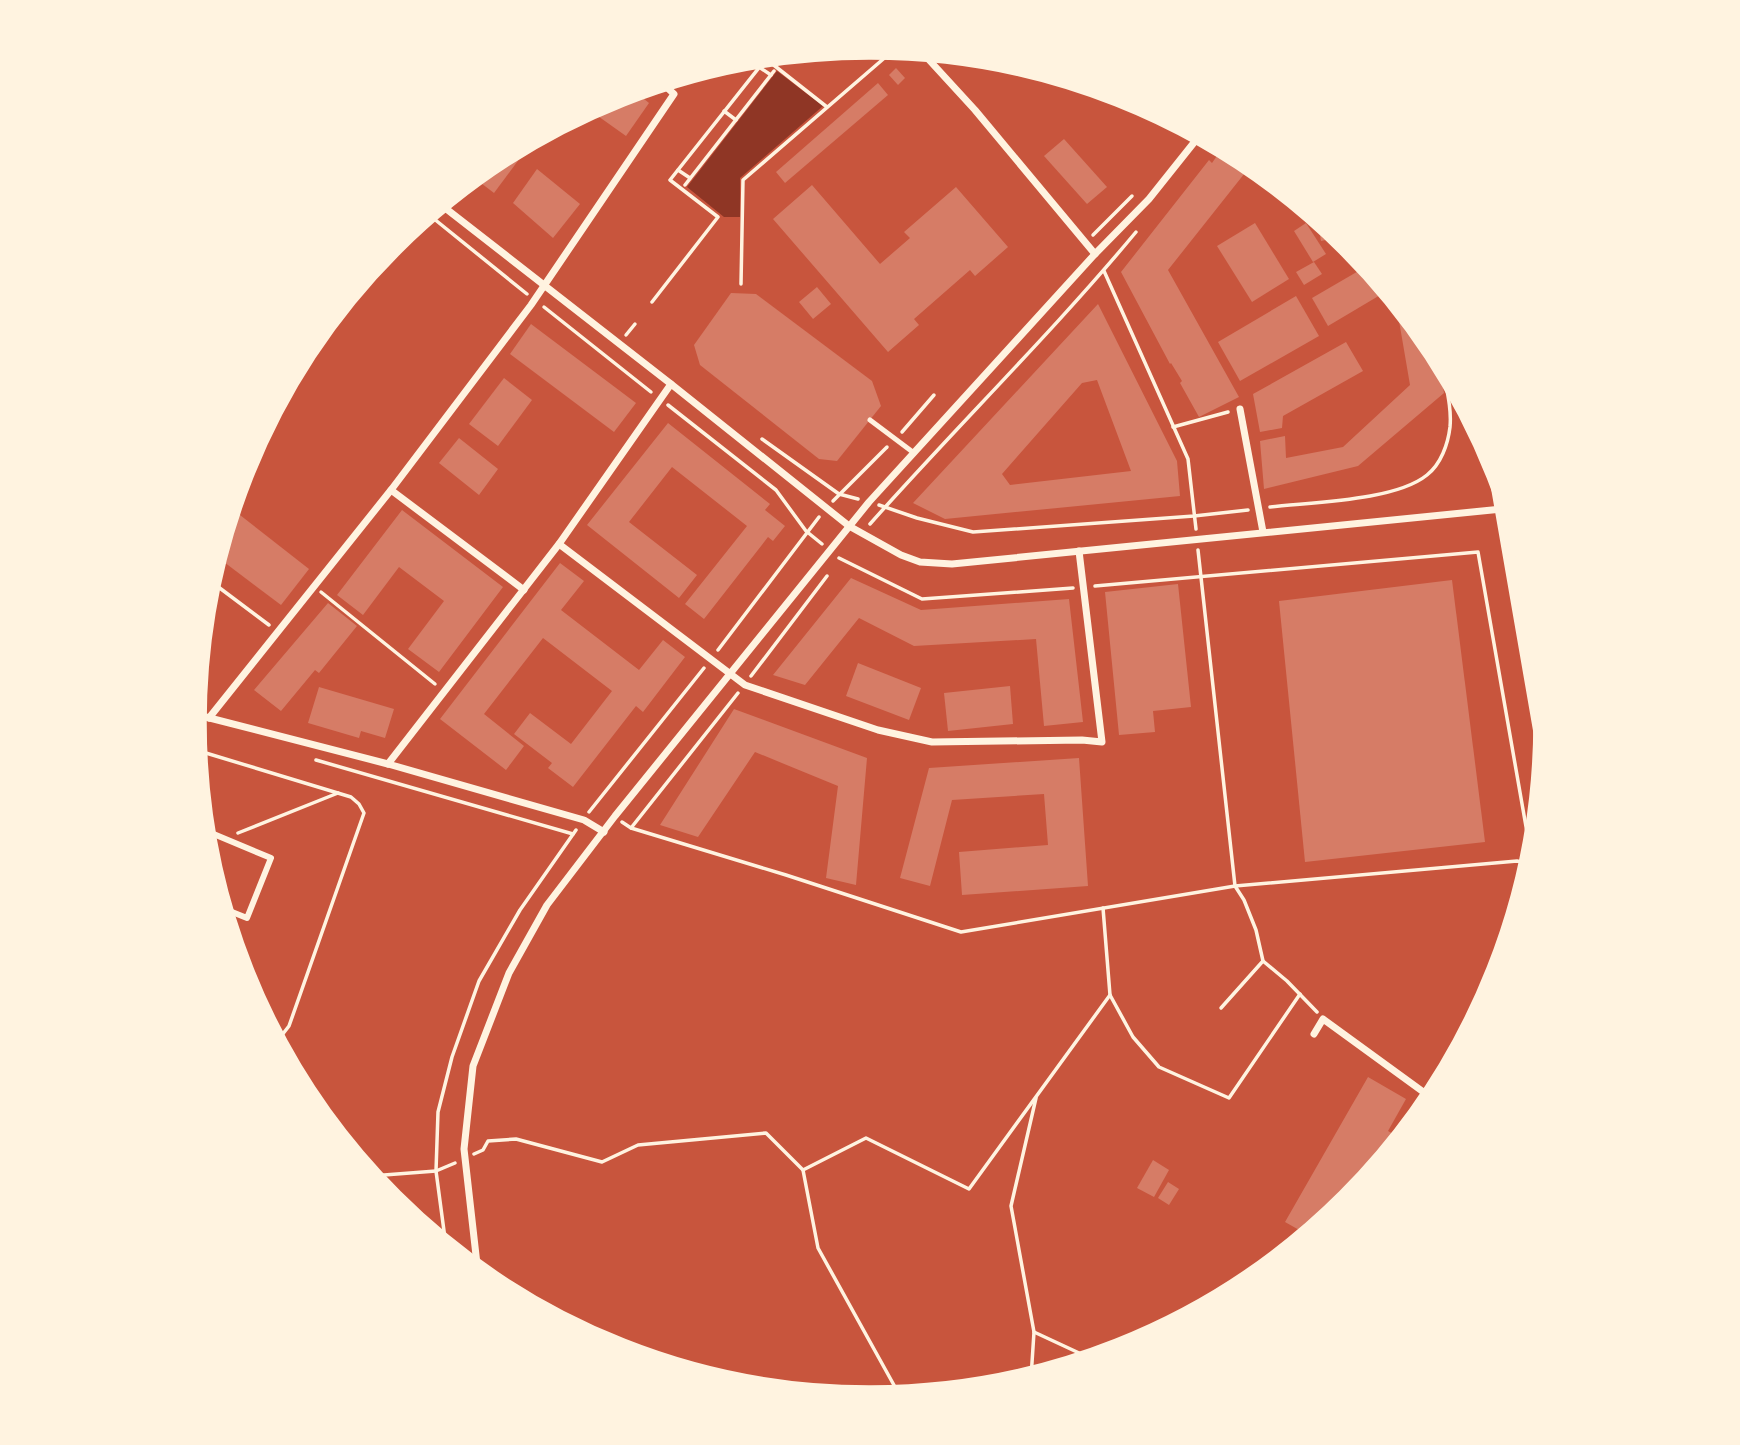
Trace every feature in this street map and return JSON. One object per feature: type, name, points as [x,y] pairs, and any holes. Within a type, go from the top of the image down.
[{"type":"main road","points":[[1506,530],[1534,694]]},
{"type":"street","points":[[932,61],[1095,254]]},
{"type":"street","points":[[209,718],[391,490],[545,285],[674,94],[669,89]]},
{"type":"street","points":[[476,1258],[464,1149],[473,1066],[509,973],[547,905],[869,502],[1095,254],[1149,199],[1194,143]]},
{"type":"street","points":[[448,210],[849,526],[901,555],[920,562],[939,565],[1499,509]]},
{"type":"street","points":[[388,764],[559,544],[671,384]]},
{"type":"street","points":[[1240,409],[1263,532]]},
{"type":"street","points":[[391,490],[524,590]]},
{"type":"street","points":[[559,544],[745,685],[878,730],[932,742],[1102,742],[1079,551]]},
{"type":"street","points":[[205,717],[388,764],[584,820],[604,832]]},
{"type":"street","points":[[215,835],[271,858],[247,918],[234,913]]},
{"type":"street","points":[[1314,1034],[1323,1019],[1423,1092]]},
{"type":"lane","points":[[870,420],[914,453]]},
{"type":"path","points":[[741,284],[743,180],[884,58]]},
{"type":"path","points":[[776,64],[827,107]]},
{"type":"path","points":[[685,185],[772,73],[760,67]]},
{"type":"path","points":[[652,302],[718,217],[670,180],[760,67]]},
{"type":"path","points":[[724,111],[736,120]]},
{"type":"path","points":[[678,170],[690,178]]},
{"type":"path","points":[[1086,241],[1132,196]]},
{"type":"path","points":[[435,220],[776,490],[806,531],[840,559],[922,599],[1478,552],[1526,827]]},
{"type":"path","points":[[840,559],[1104,271],[1137,231]]},
{"type":"path","points":[[1095,254],[1188,459],[1235,886],[1256,930],[1263,961],[1323,1019]]},
{"type":"path","points":[[626,335],[635,324]]},
{"type":"path","points":[[839,495],[973,532],[1194,516],[1378,495],[1405,487],[1429,474],[1443,453],[1450,427],[1446,391]]},
{"type":"path","points":[[1173,426],[1240,409]]},
{"type":"path","points":[[314,586],[445,692]]},
{"type":"path","points":[[219,588],[278,631]]},
{"type":"path","points":[[206,753],[351,797],[364,813],[289,1026],[283,1034]]},
{"type":"path","points":[[307,757],[573,834]]},
{"type":"path","points":[[223,838],[338,793]]},
{"type":"path","points":[[631,828],[961,932],[1235,886],[1520,861]]},
{"type":"path","points":[[1103,908],[1110,995],[1133,1037],[1159,1067],[1229,1098],[1300,994]]},
{"type":"path","points":[[1221,1008],[1263,961]]},
{"type":"path","points":[[803,1170],[866,1138],[969,1189],[1110,995]]},
{"type":"path","points":[[1032,1367],[1034,1332],[1011,1206],[1037,1094]]},
{"type":"path","points":[[383,1175],[436,1171],[483,1150],[488,1141],[516,1139],[602,1162],[638,1145],[766,1133],[803,1170],[818,1248],[896,1386]]},
{"type":"path","points":[[1034,1332],[1080,1353]]},
{"type":"shaded area","points":[[777,71],[823,106],[740,178],[740,217],[724,217],[687,187]]},
{"type":"building","points":[[896,68],[905,78],[898,85],[889,75]]},
{"type":"building","points":[[878,83],[888,95],[785,183],[776,172]]},
{"type":"building","points":[[643,98],[649,103],[626,136],[598,116]]},
{"type":"building","points":[[1064,139],[1107,187],[1087,204],[1044,156]]},
{"type":"building","points":[[1217,156],[1244,174],[1168,270],[1239,397],[1199,417],[1121,272],[1209,160],[1212,163]]},
{"type":"building","points":[[520,158],[494,193],[482,184]]},
{"type":"building","points":[[537,169],[580,204],[553,238],[513,203]]},
{"type":"building","points":[[812,185],[880,264],[910,238],[904,232],[956,187],[1008,247],[975,276],[970,270],[914,319],[919,325],[888,352],[773,219]]},
{"type":"building","points":[[1255,223],[1289,279],[1252,302],[1217,246]]},
{"type":"building","points":[[1306,223],[1326,254],[1313,262],[1294,231]]},
{"type":"building","points":[[1314,262],[1322,274],[1304,285],[1296,272]]},
{"type":"building","points":[[1358,271],[1379,296],[1328,326],[1312,298]]},
{"type":"building","points":[[817,287],[831,304],[813,319],[799,302]]},
{"type":"building","points":[[731,293],[756,294],[872,381],[881,406],[837,461],[819,459],[700,365],[694,345]]},
{"type":"building","points":[[1296,296],[1319,336],[1240,381],[1218,342]]},
{"type":"building","points":[[1098,304],[1177,461],[1180,496],[945,519],[913,503]],"holes":[[[1097,380],[1131,471],[1010,485],[1002,474],[1082,383]]]},
{"type":"building","points":[[1399,321],[1423,353],[1442,384],[1444,393],[1358,466],[1264,489],[1260,441],[1285,436],[1286,458],[1343,447],[1410,385]]},
{"type":"building","points":[[531,324],[636,403],[614,432],[510,354]]},
{"type":"building","points":[[1346,342],[1363,371],[1283,416],[1282,428],[1260,432],[1253,394]]},
{"type":"building","points":[[504,378],[532,400],[498,446],[469,424]]},
{"type":"building","points":[[668,423],[770,504],[765,510],[785,526],[773,541],[768,537],[704,619],[685,604],[747,526],[672,467],[629,522],[697,575],[679,598],[587,525]]},
{"type":"building","points":[[459,438],[498,469],[479,495],[439,463]]},
{"type":"building","points":[[402,510],[503,587],[439,672],[408,649],[444,601],[399,567],[363,615],[337,595]]},
{"type":"building","points":[[239,514],[309,569],[281,605],[225,563]]},
{"type":"building","points":[[560,563],[584,581],[561,610],[639,670],[663,640],[685,657],[643,712],[636,706],[573,787],[548,768],[552,763],[514,734],[530,713],[571,744],[612,691],[543,638],[484,714],[524,746],[506,770],[440,719]]},
{"type":"building","points":[[851,578],[921,610],[1069,599],[1083,722],[1044,726],[1036,639],[914,646],[859,618],[805,685],[773,675]]},
{"type":"building","points":[[1452,580],[1485,842],[1305,862],[1279,601]]},
{"type":"building","points":[[1178,584],[1191,707],[1153,711],[1155,732],[1119,735],[1105,592]]},
{"type":"building","points":[[328,603],[357,626],[319,673],[315,670],[281,711],[254,690]]},
{"type":"building","points":[[858,663],[921,688],[909,720],[846,696]]},
{"type":"building","points":[[1010,686],[1013,724],[948,731],[944,693]]},
{"type":"building","points":[[319,687],[394,709],[385,738],[361,731],[359,738],[308,723]]},
{"type":"building","points":[[734,709],[867,758],[856,885],[826,878],[838,786],[755,752],[698,837],[660,825]]},
{"type":"building","points":[[1079,758],[1088,886],[962,895],[959,852],[1048,845],[1044,794],[952,800],[930,886],[900,878],[929,768]]},
{"type":"building","points":[[1368,1077],[1406,1099],[1388,1131],[1392,1133],[1340,1193],[1299,1230],[1285,1222]]},
{"type":"building","points":[[1153,1160],[1169,1170],[1154,1197],[1137,1188]]},
{"type":"building","points":[[1168,1182],[1179,1189],[1169,1205],[1158,1198]]}]
